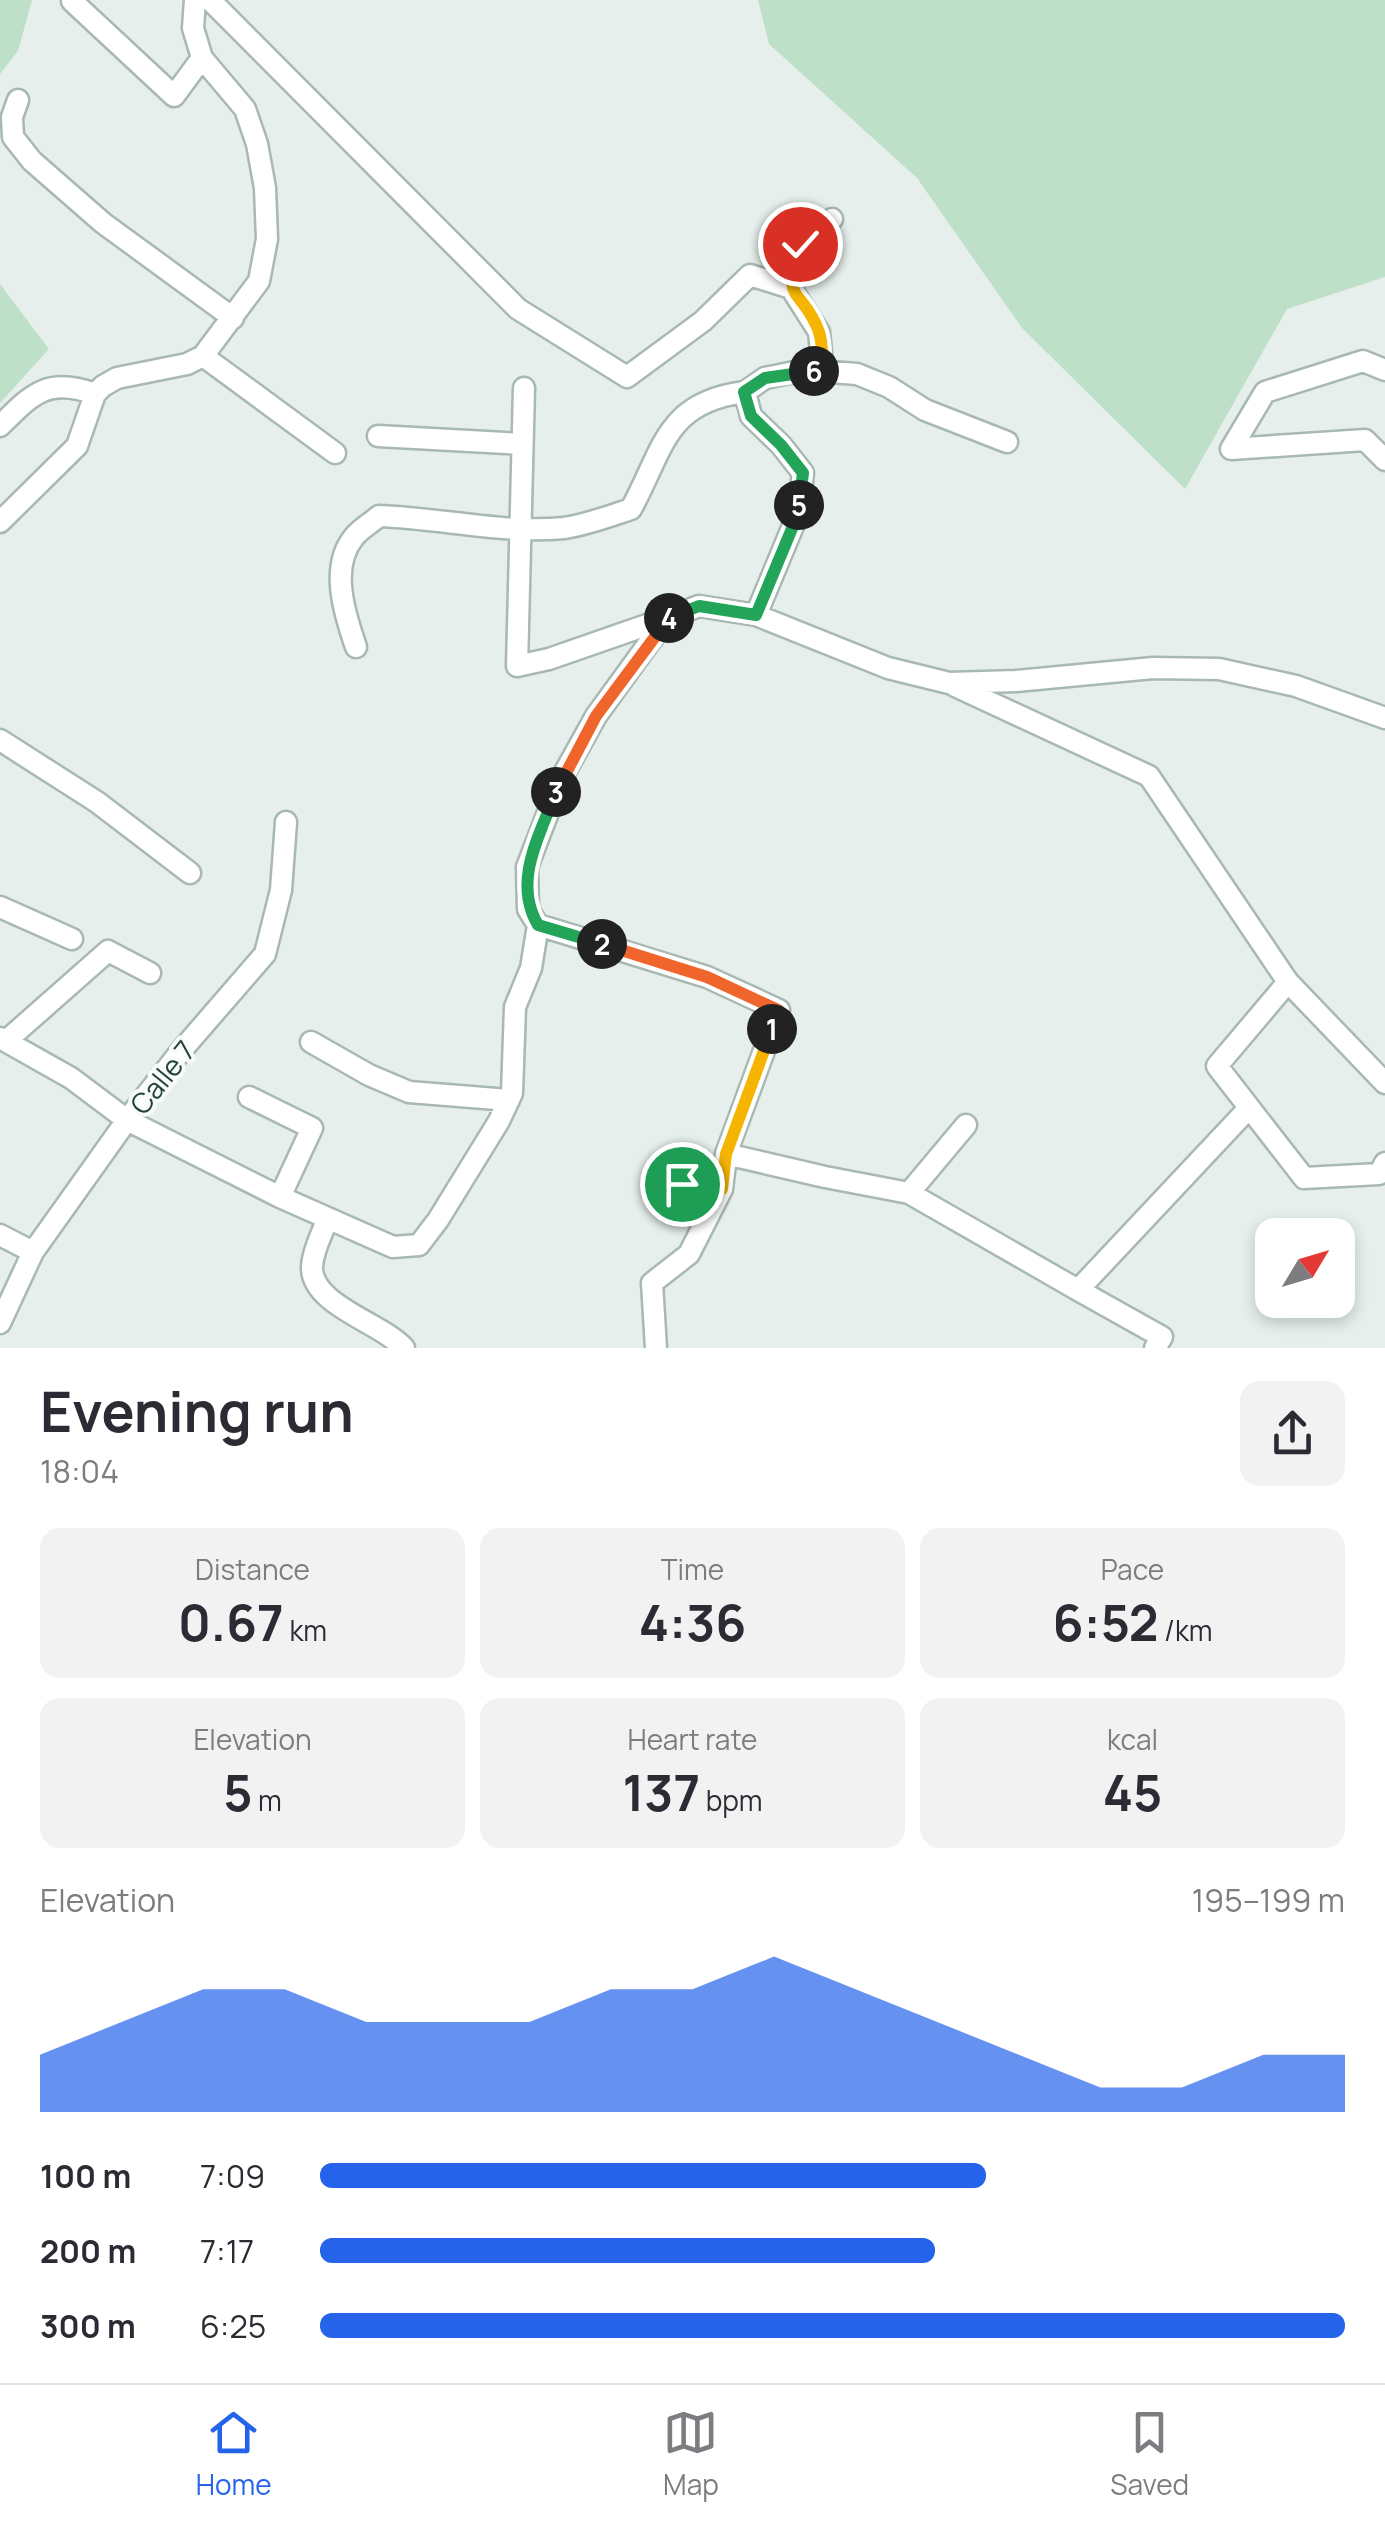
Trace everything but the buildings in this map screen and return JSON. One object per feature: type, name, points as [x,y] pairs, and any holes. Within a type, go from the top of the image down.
[{"type":"street","points":[[0,522],[77,446],[95,394],[117,378],[188,364],[203,356],[259,282],[267,239],[266,188],[257,144],[245,109],[202,58],[193,28],[195,0]]},
{"type":"street","points":[[210,0],[518,309],[628,377],[703,321],[750,275],[791,288]]},
{"type":"street","points":[[72,2],[174,96],[202,58]]},
{"type":"street","points":[[18,100],[12,117],[14,136],[32,161],[103,223],[233,318]]},
{"type":"street","points":[[823,372],[819,332],[791,288],[792,268],[800,244],[832,220]]},
{"type":"street","points":[[203,356],[336,453]]},
{"type":"street","points":[[1385,370],[1363,361],[1265,392],[1232,449],[1365,440],[1385,460]]},
{"type":"street","points":[[356,647],[345,615],[340,576],[351,539],[378,516],[565,528],[631,509],[664,438],[685,412],[728,394],[744,392],[765,378],[804,370],[857,374],[889,387],[925,410],[1008,442]]},
{"type":"street","points":[[2,420],[51,388],[70,385],[95,394]]},
{"type":"street","points":[[524,388],[517,666],[549,659],[699,606],[756,615],[888,668],[949,683],[1149,776],[1288,982],[1385,1083]]},
{"type":"street","points":[[744,392],[751,416],[803,473],[798,514],[756,615]]},
{"type":"street","points":[[378,436],[522,444]]},
{"type":"street","points":[[656,1348],[652,1283],[690,1254],[722,1189],[726,1154],[778,1010],[707,977],[538,925],[528,909],[527,868],[561,780],[596,716],[667,618]]},
{"type":"street","points":[[949,683],[1153,668],[1219,669],[1296,686],[1385,718]]},
{"type":"street","points":[[0,740],[97,802],[190,872]]},
{"type":"street","name":"Calle 7","points":[[0,1323],[33,1252],[127,1120],[265,954],[281,890],[286,822]]},
{"type":"street","points":[[0,907],[72,939]]},
{"type":"street","points":[[150,974],[108,951],[3,1040],[71,1078],[127,1120],[280,1197],[393,1248],[419,1244],[438,1220],[509,1100],[514,1007],[530,968],[538,925]]},
{"type":"street","points":[[1288,982],[1217,1066],[1304,1178],[1378,1174],[1385,1163]]},
{"type":"street","points":[[310,1042],[409,1092],[509,1100]]},
{"type":"street","points":[[249,1097],[312,1128],[280,1197]]},
{"type":"street","points":[[1078,1290],[1249,1108]]},
{"type":"street","points":[[909,1193],[966,1125]]},
{"type":"street","points":[[726,1154],[909,1193],[1162,1338],[1155,1348]]},
{"type":"street","points":[[682,1184],[722,1189]]},
{"type":"street","points":[[328,1220],[312,1266],[317,1286],[404,1348]]},
{"type":"street","points":[[0,1236],[33,1252]]},
{"type":"green space","points":[[0,0],[32,0],[18,51],[0,74]]},
{"type":"green space","points":[[758,0],[1385,0],[1385,277],[1287,309],[1185,489],[1022,328],[917,178],[769,44]]},
{"type":"green space","points":[[0,284],[49,349],[0,403]]},
{"type":"route","points":[[682,1184],[722,1189],[726,1154],[778,1010],[707,977],[538,925],[528,909],[527,868],[561,780],[596,716],[667,618],[699,606],[756,615],[798,514],[803,473],[751,416],[744,392],[765,378],[804,370],[823,372],[819,332],[791,288],[792,268],[800,244]]}]
